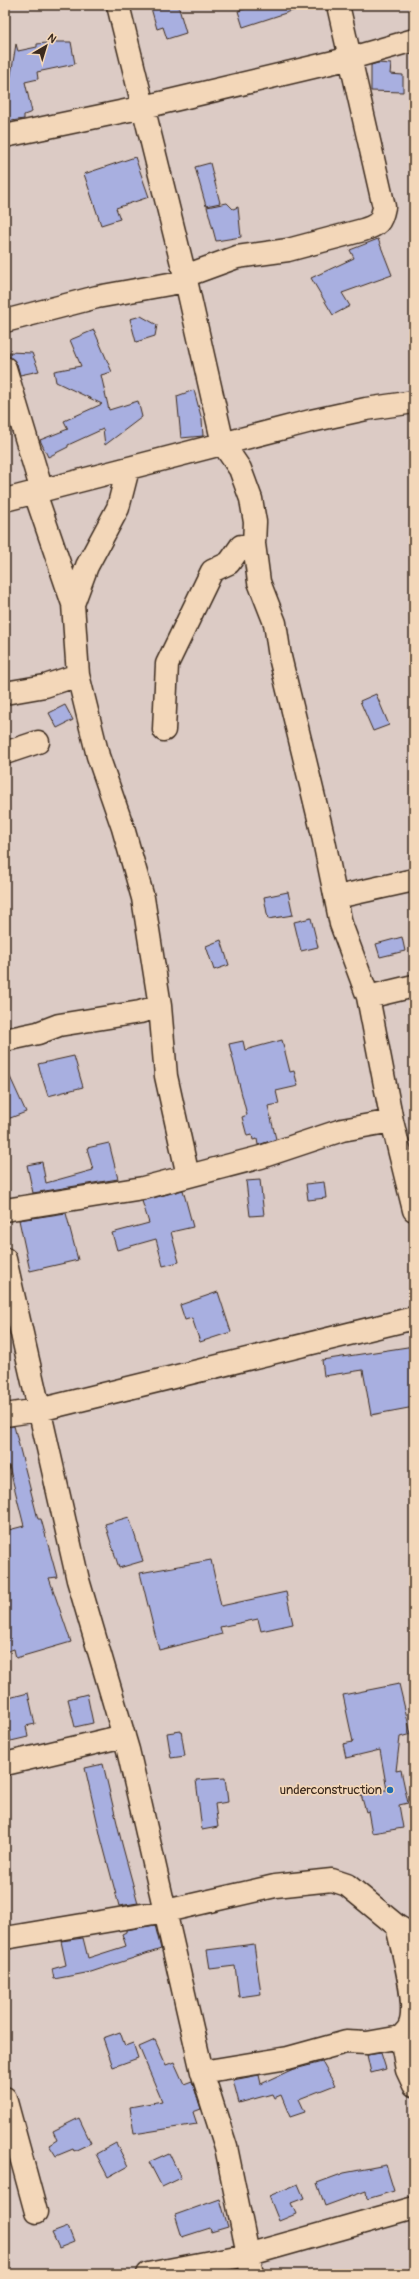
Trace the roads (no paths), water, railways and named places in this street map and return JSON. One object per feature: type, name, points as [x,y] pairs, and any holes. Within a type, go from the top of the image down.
[{"type":"street","points":[[118,5],[144,107],[223,444],[240,469],[251,498],[256,522],[254,544],[259,582],[275,623],[280,657],[337,897],[341,924],[368,997],[392,1121],[414,1210]]},
{"type":"street","points":[[5,321],[97,297],[185,279],[237,257],[288,250],[363,230],[374,226],[381,220],[384,207],[338,5]]},
{"type":"street","points":[[5,136],[144,107],[351,58],[414,40]]},
{"type":"street","points":[[5,368],[38,492],[73,604],[78,675],[98,756],[123,828],[143,898],[160,1006],[166,1076],[188,1176]]},
{"type":"street","points":[[5,500],[366,409],[414,402]]},
{"type":"street","points":[[73,604],[87,566],[118,508],[128,469]]},
{"type":"street","points":[[164,730],[167,664],[212,571],[229,563],[241,546],[254,544]]},
{"type":"street","points":[[5,693],[45,686],[78,675]]},
{"type":"street","points":[[5,753],[38,742]]},
{"type":"street","points":[[337,897],[414,880]]},
{"type":"street","points":[[368,997],[414,986]]},
{"type":"street","points":[[5,1040],[38,1033],[59,1025],[140,1012],[160,1006]]},
{"type":"street","points":[[5,1210],[143,1188],[262,1157],[342,1130],[392,1121]]},
{"type":"street","points":[[5,1259],[78,1580],[124,1736],[166,1911],[202,2072],[226,2147],[250,2264]]},
{"type":"street","points":[[5,1415],[39,1410],[414,1318]]},
{"type":"street","points":[[5,1764],[124,1736]]},
{"type":"street","points":[[5,1938],[166,1911],[275,1886],[332,1880],[347,1886],[405,1931],[407,1970],[412,2009],[409,2027],[401,2037],[367,2043],[346,2042],[288,2058],[202,2072]]},
{"type":"street","points":[[401,2037],[407,2070],[414,2085]]},
{"type":"street","points":[[6,2109],[36,2212]]},
{"type":"street","points":[[148,2274],[250,2264],[414,2208]]},
{"type":"place","name":"underconstruction","points":[[390,1790]]}]
